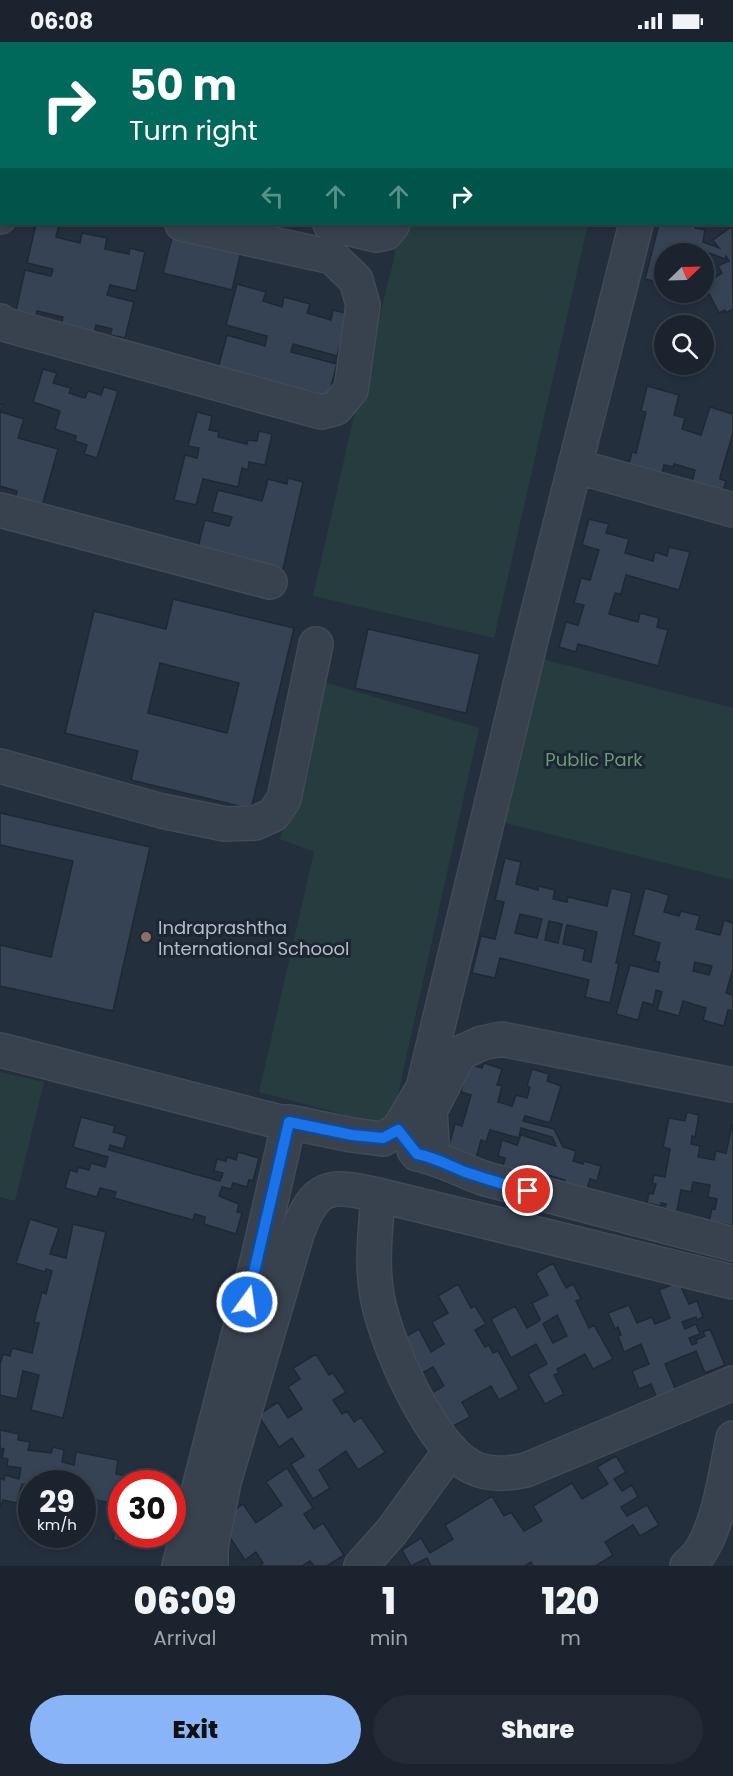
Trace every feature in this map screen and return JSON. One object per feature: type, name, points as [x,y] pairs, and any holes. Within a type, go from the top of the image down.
[{"type":"street","points":[[0,321],[3,324],[321,412],[336,408],[351,390],[363,305],[356,280],[332,257],[187,225]]},
{"type":"street","points":[[334,225],[376,235],[386,233],[392,225]]},
{"type":"street","points":[[0,1050],[280,1122],[383,1138],[398,1130],[423,1088],[636,225]]},
{"type":"street","points":[[575,466],[733,510]]},
{"type":"street","points":[[0,510],[270,582]]},
{"type":"street","points":[[0,766],[162,811],[225,824],[255,823],[273,815],[284,799],[316,644]]},
{"type":"street","points":[[434,1157],[430,1111],[460,1053],[482,1043],[501,1038],[733,1085]]},
{"type":"street","points":[[179,1566],[258,1258],[289,1122]]},
{"type":"street","points":[[398,1130],[417,1154],[434,1157],[447,1165],[486,1179],[733,1244]]},
{"type":"street","points":[[211,1566],[211,1547],[224,1482],[304,1215],[321,1192],[351,1189],[733,1282]]},
{"type":"street","points":[[378,1195],[375,1249],[376,1294],[385,1329],[397,1362],[435,1428],[451,1450],[473,1468],[508,1474],[526,1470],[733,1383]]},
{"type":"street","points":[[687,1566],[700,1553],[708,1536],[720,1499],[733,1438]]},
{"type":"street","points":[[361,1566],[392,1531],[451,1450]]},
{"type":"green space","points":[[397,225],[588,225],[494,638],[313,596],[351,429],[395,255],[393,239]]},
{"type":"green space","name":"Public Park","points":[[530,656],[733,708],[733,880],[490,819]]},
{"type":"green space","points":[[324,682],[479,728],[393,1117],[379,1124],[259,1092],[314,852],[280,839]]},
{"type":"green space","points":[[0,1072],[44,1082],[15,1201],[0,1197]]},
{"type":"building","points":[[36,225],[59,225],[56,237],[80,243],[82,233],[107,238],[105,249],[129,254],[130,248],[145,252],[136,291],[110,285],[107,295],[134,302],[125,338],[110,335],[112,329],[96,325],[94,334],[61,326],[63,317],[37,311],[35,320],[15,315],[25,270],[51,276],[53,269],[27,263]]},
{"type":"building","points":[[659,225],[696,225],[695,228],[705,230],[703,242],[706,243],[654,243]]},
{"type":"building","points":[[732,225],[733,309],[726,313],[725,310],[719,313],[714,303],[714,278],[722,273],[718,266],[729,261],[726,256],[725,259],[714,255],[714,246],[719,248],[713,240]]},
{"type":"building","points":[[175,226],[243,243],[232,290],[163,273]]},
{"type":"building","points":[[654,244],[654,281],[645,279]]},
{"type":"building","points":[[237,284],[266,292],[263,301],[282,307],[284,297],[310,304],[307,313],[331,320],[333,310],[348,314],[337,356],[293,344],[291,352],[337,364],[328,398],[218,368],[227,335],[265,346],[267,336],[226,325]]},
{"type":"building","points":[[43,369],[57,373],[53,383],[71,388],[69,393],[85,398],[88,391],[101,395],[104,387],[118,391],[97,458],[84,454],[87,445],[75,441],[76,436],[55,429],[60,411],[33,402]]},
{"type":"building","points":[[647,386],[679,395],[674,415],[685,418],[682,429],[701,435],[710,407],[733,414],[733,433],[720,477],[726,481],[721,498],[690,490],[695,470],[674,464],[673,467],[664,465],[658,488],[625,479],[632,452],[636,453],[646,412],[641,411]]},
{"type":"building","points":[[0,404],[3,405],[1,412],[24,419],[18,438],[58,449],[42,506],[15,499],[17,491],[0,486]]},
{"type":"building","points":[[197,412],[212,416],[209,430],[219,432],[218,437],[247,444],[248,440],[257,441],[259,431],[272,434],[265,465],[249,462],[248,470],[242,468],[238,487],[203,479],[196,505],[174,500],[185,455],[197,458],[199,448],[188,446]]},
{"type":"building","points":[[288,478],[303,482],[283,569],[198,547],[205,520],[229,526],[232,517],[212,512],[218,490],[262,501],[268,479],[287,484]]},
{"type":"building","points":[[589,519],[609,524],[606,533],[629,539],[625,553],[653,561],[655,552],[667,556],[669,547],[690,552],[679,590],[626,575],[621,594],[615,593],[609,614],[638,622],[640,613],[659,618],[657,627],[668,630],[658,666],[578,644],[576,652],[559,647],[566,622],[578,625],[584,605],[574,603],[581,578],[590,580],[599,550],[582,545]]},
{"type":"building","points":[[173,599],[294,628],[251,809],[131,780],[138,751],[65,733],[94,611],[166,629]],"holes":[[[160,663],[239,683],[227,733],[148,713]]]},
{"type":"building","points":[[368,629],[480,654],[466,713],[355,688]]},
{"type":"building","points":[[0,813],[150,847],[113,1011],[0,986],[0,945],[51,957],[73,861],[0,845]]},
{"type":"building","points":[[505,858],[521,862],[516,884],[538,890],[538,886],[555,890],[553,899],[567,902],[568,897],[607,906],[611,888],[632,893],[616,963],[619,963],[610,1003],[585,997],[589,980],[500,958],[495,978],[472,973],[481,936],[495,939],[504,902],[495,900]],"holes":[[[520,914],[542,919],[537,938],[515,933]],[[549,921],[562,924],[558,943],[545,940]],[[567,925],[597,932],[591,962],[583,960],[585,949],[563,944]]]},
{"type":"building","points":[[645,888],[669,895],[664,912],[679,916],[681,911],[700,916],[696,929],[720,935],[724,920],[733,923],[733,969],[726,993],[733,995],[733,1011],[728,1010],[724,1026],[703,1020],[706,1008],[683,1001],[679,1016],[657,1010],[662,992],[656,990],[653,1005],[643,1002],[638,1020],[616,1014],[630,965],[658,972],[660,962],[655,961],[660,943],[633,935]],"holes":[[[695,962],[712,966],[709,975],[693,971]]]},
{"type":"building","points":[[484,1063],[502,1069],[497,1085],[502,1086],[498,1102],[512,1106],[516,1095],[527,1098],[530,1087],[527,1086],[532,1069],[549,1074],[547,1081],[561,1086],[550,1123],[525,1116],[523,1121],[554,1129],[563,1147],[576,1151],[573,1161],[583,1164],[584,1161],[601,1166],[597,1181],[590,1179],[586,1193],[564,1186],[565,1180],[530,1170],[528,1178],[501,1174],[505,1158],[498,1156],[502,1140],[517,1145],[521,1135],[556,1146],[552,1137],[521,1128],[519,1138],[490,1130],[486,1142],[481,1140],[474,1166],[447,1152],[455,1124],[462,1126],[471,1095],[461,1092],[469,1064],[482,1068]]},
{"type":"building","points":[[687,1112],[699,1115],[695,1137],[692,1136],[691,1144],[700,1146],[698,1157],[714,1160],[716,1151],[726,1153],[733,1125],[733,1226],[721,1223],[719,1230],[708,1227],[712,1208],[715,1209],[717,1199],[708,1197],[710,1185],[693,1182],[691,1192],[681,1190],[676,1215],[664,1212],[666,1204],[661,1203],[661,1206],[647,1203],[649,1193],[653,1194],[656,1184],[652,1183],[654,1175],[665,1177],[670,1149],[663,1147],[669,1118],[685,1121]]},
{"type":"building","points":[[81,1117],[115,1126],[113,1132],[127,1136],[123,1149],[110,1145],[109,1150],[220,1181],[223,1173],[214,1171],[217,1159],[226,1161],[227,1157],[236,1160],[238,1152],[259,1158],[253,1181],[249,1180],[247,1187],[233,1183],[231,1189],[222,1187],[219,1196],[239,1204],[237,1212],[242,1213],[236,1234],[204,1224],[205,1217],[195,1214],[193,1220],[114,1198],[116,1192],[100,1188],[97,1197],[65,1188],[70,1170],[77,1172],[78,1167],[89,1170],[91,1163],[105,1167],[108,1157],[73,1147]]},
{"type":"building","points":[[30,1219],[59,1228],[50,1254],[66,1258],[73,1224],[106,1232],[63,1418],[31,1410],[39,1375],[23,1371],[17,1399],[0,1395],[0,1364],[3,1354],[10,1356],[12,1348],[32,1353],[39,1323],[34,1322],[42,1292],[46,1294],[52,1271],[46,1269],[45,1272],[16,1263]]},
{"type":"building","points":[[553,1263],[566,1288],[573,1284],[581,1299],[576,1301],[589,1328],[594,1325],[613,1359],[593,1369],[585,1354],[557,1369],[559,1373],[554,1375],[564,1394],[545,1404],[528,1374],[547,1364],[536,1344],[511,1358],[491,1319],[515,1306],[527,1328],[539,1321],[532,1303],[548,1295],[536,1273]],"holes":[[[557,1315],[567,1336],[553,1343],[543,1324]]]},
{"type":"building","points":[[677,1278],[689,1304],[697,1301],[703,1317],[682,1322],[685,1329],[696,1324],[700,1334],[689,1338],[692,1345],[697,1343],[696,1340],[705,1336],[703,1332],[710,1329],[725,1365],[705,1373],[696,1351],[665,1364],[677,1393],[658,1401],[651,1384],[639,1389],[632,1371],[649,1364],[641,1344],[624,1352],[618,1336],[621,1335],[618,1327],[615,1329],[608,1313],[629,1305],[637,1323],[652,1317],[655,1324],[670,1318],[659,1290],[671,1285],[669,1281]]},
{"type":"building","points":[[458,1284],[471,1308],[475,1306],[486,1324],[475,1330],[485,1347],[489,1345],[493,1353],[498,1351],[519,1389],[499,1400],[491,1386],[462,1402],[470,1417],[446,1430],[426,1396],[444,1386],[433,1367],[415,1377],[396,1342],[419,1329],[431,1352],[444,1344],[432,1322],[448,1313],[438,1296]]},
{"type":"building","points":[[316,1354],[329,1375],[333,1373],[346,1392],[333,1400],[342,1414],[347,1411],[354,1422],[361,1417],[385,1452],[358,1470],[346,1451],[319,1470],[330,1488],[313,1499],[291,1464],[304,1456],[292,1438],[279,1447],[258,1415],[278,1402],[288,1418],[302,1409],[288,1387],[300,1379],[293,1368]]},
{"type":"building","points":[[0,1430],[19,1434],[18,1440],[30,1442],[28,1450],[51,1453],[53,1447],[64,1450],[62,1462],[74,1465],[76,1452],[118,1460],[117,1470],[108,1470],[108,1502],[96,1500],[96,1470],[21,1470],[21,1468],[7,1466],[8,1459],[2,1458],[4,1449],[0,1448]]},
{"type":"building","points":[[616,1456],[626,1472],[614,1479],[622,1491],[632,1485],[638,1497],[621,1507],[627,1516],[647,1505],[659,1525],[640,1536],[633,1525],[605,1542],[613,1555],[596,1566],[533,1566],[531,1562],[525,1566],[431,1566],[427,1558],[411,1566],[402,1550],[421,1538],[430,1553],[453,1539],[445,1525],[492,1496],[504,1516],[511,1512],[524,1531],[542,1521],[533,1506],[572,1483],[582,1499],[608,1484],[597,1467]]},
{"type":"building","points":[[287,1468],[313,1508],[304,1514],[314,1529],[323,1523],[344,1555],[327,1566],[314,1566],[310,1561],[302,1566],[259,1566],[263,1563],[256,1552],[245,1560],[219,1521],[243,1504],[256,1523],[282,1505],[266,1482]]},
{"type":"building","points":[[5,1475],[18,1479],[18,1499],[17,1503],[3,1500],[0,1508],[0,1478],[4,1480]]},
{"type":"place","name":"Indraprashtha International Schoool","points":[[146,937]]},
{"type":"route","points":[[247,1302],[289,1122],[352,1135],[383,1138],[398,1130],[417,1154],[434,1157],[447,1165],[528,1191]]}]
